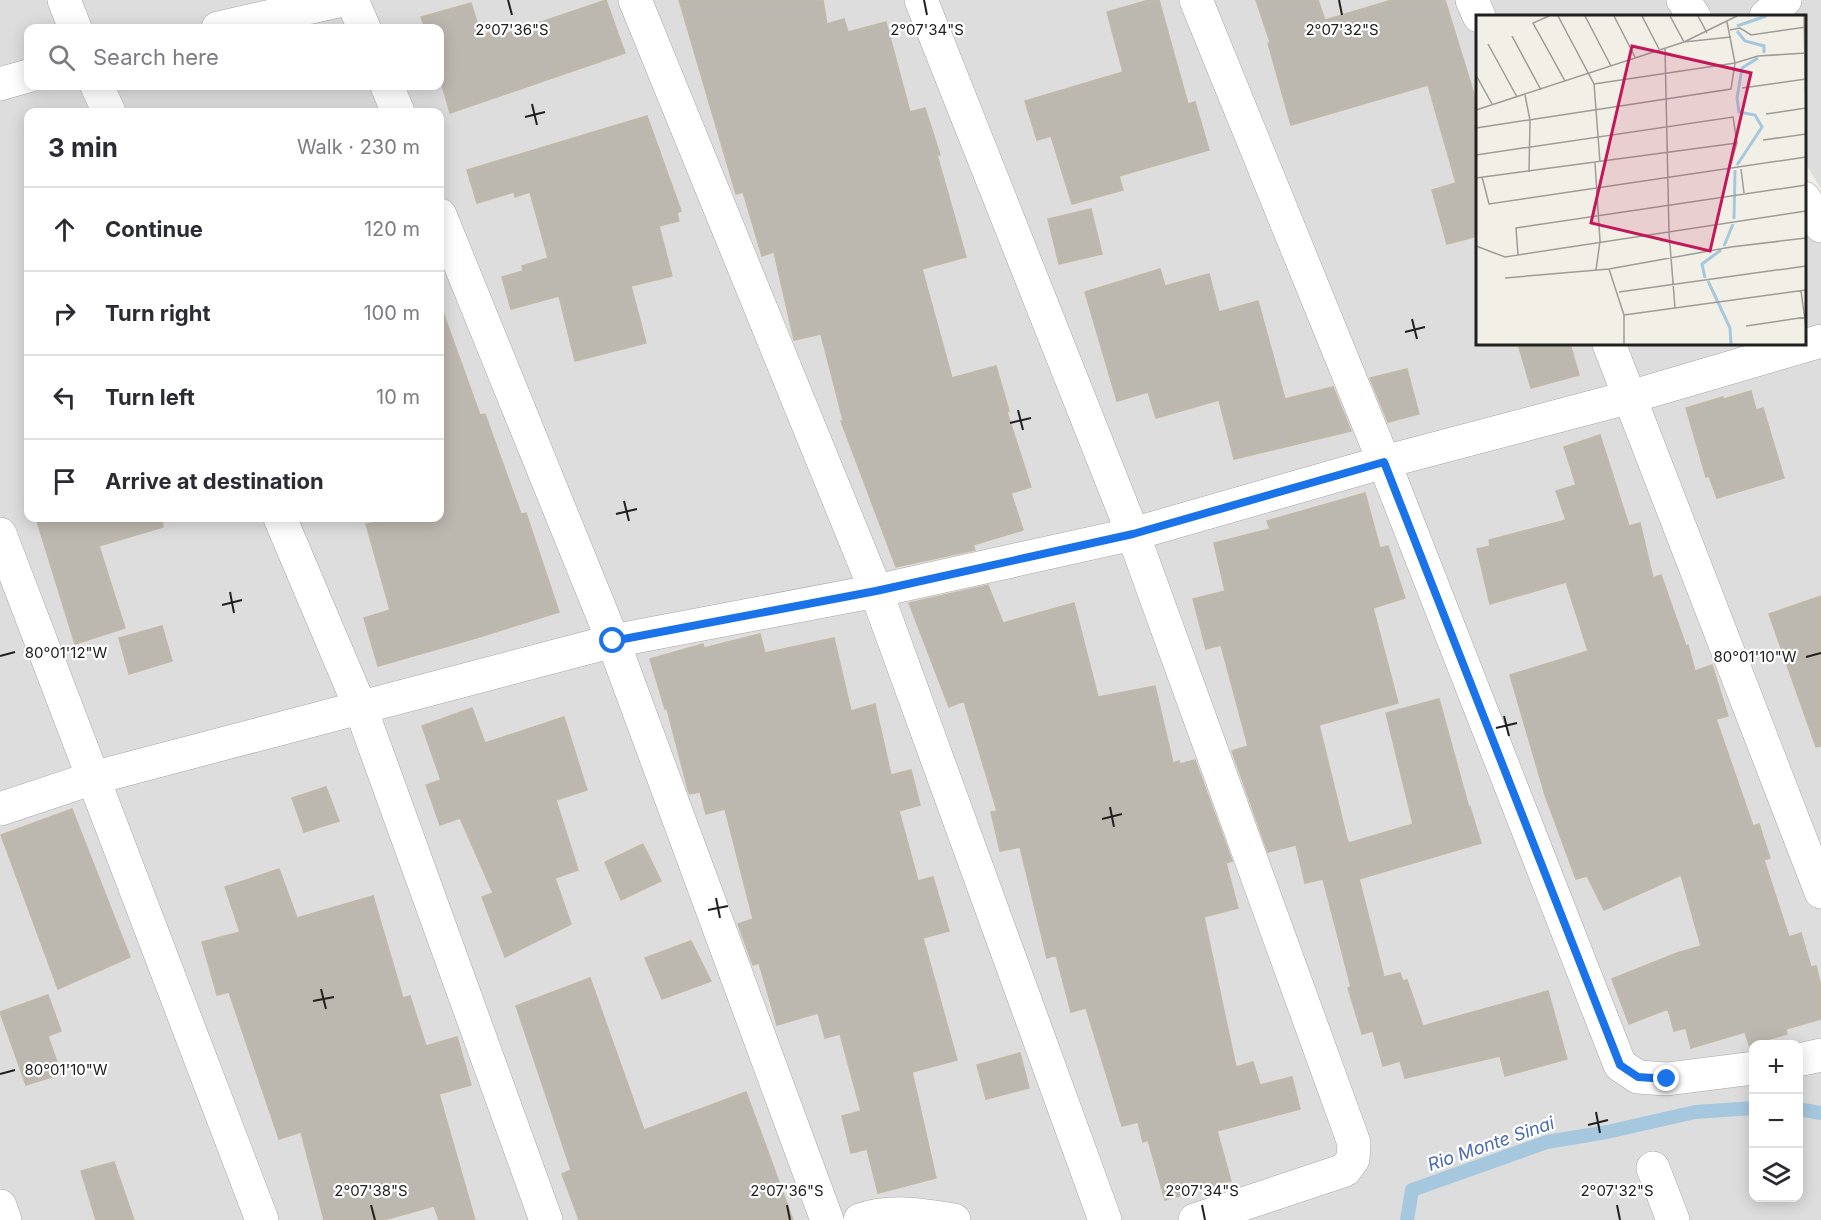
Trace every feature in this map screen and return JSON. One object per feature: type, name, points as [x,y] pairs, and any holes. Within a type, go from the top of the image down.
[{"type":"street","points":[[64,0],[73,24]]},
{"type":"street","points":[[236,24],[343,0]]},
{"type":"street","points":[[352,0],[362,24]]},
{"type":"street","points":[[635,0],[876,591],[1105,1220]]},
{"type":"street","points":[[921,0],[1133,534],[1354,1143],[1353,1159],[1345,1170],[1195,1220]]},
{"type":"street","points":[[1196,0],[1384,462],[1620,1065],[1638,1077],[1667,1079],[1749,1069]]},
{"type":"street","points":[[1472,0],[1479,15]]},
{"type":"street","points":[[1683,0],[1693,15]]},
{"type":"street","points":[[1767,15],[1785,0]]},
{"type":"street","points":[[0,84],[24,77]]},
{"type":"street","points":[[99,90],[107,108]]},
{"type":"street","points":[[389,90],[396,108]]},
{"type":"street","points":[[1806,201],[1821,226]]},
{"type":"street","points":[[444,225],[613,641],[827,1220]]},
{"type":"street","points":[[0,809],[93,778],[613,641],[876,591],[1133,534],[1384,462],[1630,397],[1821,341]]},
{"type":"street","points":[[1609,345],[1821,892]]},
{"type":"street","points":[[282,522],[362,708],[546,1220]]},
{"type":"street","points":[[0,534],[262,1220]]},
{"type":"street","points":[[1803,1059],[1821,1055]]},
{"type":"street","points":[[1653,1168],[1673,1220]]},
{"type":"street","points":[[0,1206],[5,1220]]},
{"type":"street","points":[[860,1220],[868,1217],[908,1213],[954,1220]]},
{"type":"shaded area","points":[[0,0],[1676,0],[1685,15],[1476,15],[1476,345],[1806,345],[1806,205],[1821,229],[1821,1220],[0,1220]]},
{"type":"shaded area","points":[[1703,0],[1821,0],[1821,189],[1806,165],[1806,15],[1713,15]]},
{"type":"building","points":[[606,0],[625,53],[450,113],[443,90],[444,24],[424,24],[421,17],[471,3],[481,35],[504,29],[506,34]]},
{"type":"building","points":[[679,0],[823,0],[827,24],[844,19],[848,32],[886,22],[910,112],[925,108],[940,155],[937,155],[966,257],[922,269],[952,378],[996,366],[1009,411],[1007,412],[1031,487],[1011,493],[1023,530],[973,545],[975,550],[896,567],[841,421],[843,420],[821,334],[794,340],[774,252],[762,256],[743,192],[736,194]]},
{"type":"building","points":[[1149,0],[1159,0],[1188,104],[1195,102],[1209,150],[1119,176],[1123,190],[1072,204],[1051,136],[1037,140],[1025,101],[1123,72],[1107,12]]},
{"type":"building","points":[[1256,0],[1318,0],[1325,20],[1392,0],[1445,0],[1476,101],[1476,237],[1447,244],[1432,190],[1456,183],[1428,85],[1291,125],[1268,43],[1270,42]]},
{"type":"building","points":[[647,116],[681,211],[677,213],[679,221],[659,226],[672,276],[631,286],[646,343],[575,361],[559,296],[511,309],[502,277],[523,271],[522,266],[548,258],[530,192],[515,197],[514,192],[477,203],[467,170]]},
{"type":"building","points":[[1091,209],[1102,254],[1059,264],[1048,219]]},
{"type":"building","points":[[1160,269],[1165,286],[1209,274],[1219,312],[1258,301],[1285,399],[1333,387],[1351,431],[1234,459],[1219,400],[1156,418],[1148,392],[1117,401],[1085,292]]},
{"type":"building","points":[[444,315],[480,415],[485,414],[521,514],[526,513],[559,612],[378,666],[364,618],[390,610],[366,524],[444,522]]},
{"type":"building","points":[[1518,345],[1570,345],[1579,375],[1531,388]]},
{"type":"building","points":[[1407,369],[1419,414],[1388,422],[1370,378]]},
{"type":"building","points":[[1751,391],[1756,410],[1763,408],[1784,478],[1717,498],[1709,476],[1706,477],[1686,408]]},
{"type":"building","points":[[1600,435],[1629,526],[1640,523],[1653,578],[1661,575],[1686,646],[1688,645],[1695,671],[1712,665],[1728,716],[1716,719],[1753,826],[1759,824],[1770,858],[1764,860],[1789,937],[1801,933],[1811,967],[1816,966],[1821,986],[1821,1019],[1786,1029],[1787,1034],[1766,1040],[1749,1040],[1749,1045],[1745,1032],[1691,1048],[1686,1028],[1674,1031],[1668,1009],[1629,1024],[1612,979],[1701,946],[1681,875],[1604,910],[1587,876],[1576,879],[1545,795],[1510,675],[1588,651],[1566,582],[1490,604],[1477,549],[1490,546],[1489,540],[1566,520],[1556,491],[1576,485],[1564,447]]},
{"type":"building","points":[[1365,493],[1380,548],[1388,546],[1405,598],[1373,608],[1398,703],[1319,725],[1347,839],[1349,843],[1413,824],[1386,713],[1439,699],[1481,843],[1359,879],[1384,977],[1400,973],[1403,981],[1407,980],[1423,1026],[1548,991],[1567,1059],[1505,1076],[1500,1056],[1405,1078],[1400,1061],[1383,1066],[1373,1031],[1362,1034],[1348,988],[1351,987],[1323,879],[1305,883],[1296,845],[1268,852],[1232,751],[1248,746],[1221,645],[1206,649],[1193,599],[1225,591],[1214,543],[1270,529],[1267,521]]},
{"type":"building","points":[[37,522],[162,522],[163,527],[99,546],[125,628],[75,644]]},
{"type":"building","points":[[988,585],[1003,623],[1074,603],[1098,697],[1155,686],[1173,763],[1179,761],[1180,764],[1195,760],[1232,861],[1226,863],[1238,908],[1204,917],[1236,1067],[1253,1062],[1260,1085],[1292,1077],[1300,1109],[1217,1131],[1231,1181],[1165,1200],[1148,1140],[1143,1142],[1138,1122],[1122,1126],[1086,1008],[1071,1012],[1056,955],[1047,958],[1020,847],[1000,851],[991,812],[997,811],[964,701],[949,707],[909,603]]},
{"type":"building","points":[[1821,596],[1821,746],[1816,747],[1769,614]]},
{"type":"building","points":[[162,626],[172,661],[129,674],[119,638]]},
{"type":"building","points":[[760,634],[765,653],[834,638],[851,711],[875,704],[891,775],[911,770],[920,805],[899,811],[918,881],[933,877],[949,931],[923,938],[957,1060],[912,1072],[936,1178],[878,1193],[867,1149],[851,1153],[842,1116],[861,1111],[840,1034],[825,1038],[818,1013],[777,1025],[759,963],[753,965],[738,924],[753,919],[725,809],[706,814],[700,792],[690,794],[688,790],[667,709],[665,709],[650,659],[703,644],[704,648]]},
{"type":"building","points":[[472,708],[485,743],[564,717],[587,790],[556,800],[578,870],[555,878],[571,924],[505,957],[482,897],[493,893],[460,818],[440,825],[426,785],[441,780],[422,726]]},
{"type":"building","points":[[326,787],[339,821],[304,832],[292,798]]},
{"type":"building","points":[[72,809],[130,957],[58,989],[1,835]]},
{"type":"building","points":[[643,844],[661,881],[621,900],[605,862]]},
{"type":"building","points":[[279,869],[297,918],[373,896],[403,998],[410,996],[426,1046],[457,1037],[471,1085],[439,1094],[475,1220],[439,1220],[434,1206],[384,1220],[324,1220],[301,1132],[279,1139],[229,992],[217,995],[202,942],[240,932],[225,887]]},
{"type":"building","points":[[691,941],[711,981],[662,999],[645,958]]},
{"type":"building","points":[[590,978],[644,1130],[746,1092],[793,1220],[579,1220],[562,1174],[571,1170],[516,1006]]},
{"type":"building","points":[[48,995],[61,1031],[48,1036],[61,1074],[26,1085],[0,1012]]},
{"type":"building","points":[[1020,1053],[1029,1088],[986,1099],[977,1065]]},
{"type":"building","points":[[114,1162],[134,1220],[96,1220],[81,1171]]},
{"type":"waterway","name":"Rio Monte Sinai","points":[[1407,1220],[1412,1190],[1547,1142],[1607,1132],[1695,1112],[1749,1108]]},
{"type":"waterway","name":"Rio Monte Sinai","points":[[1803,1110],[1821,1113]]},
{"type":"route","points":[[613,641],[876,591],[1133,534],[1384,462],[1620,1065],[1638,1077],[1667,1079]]}]
